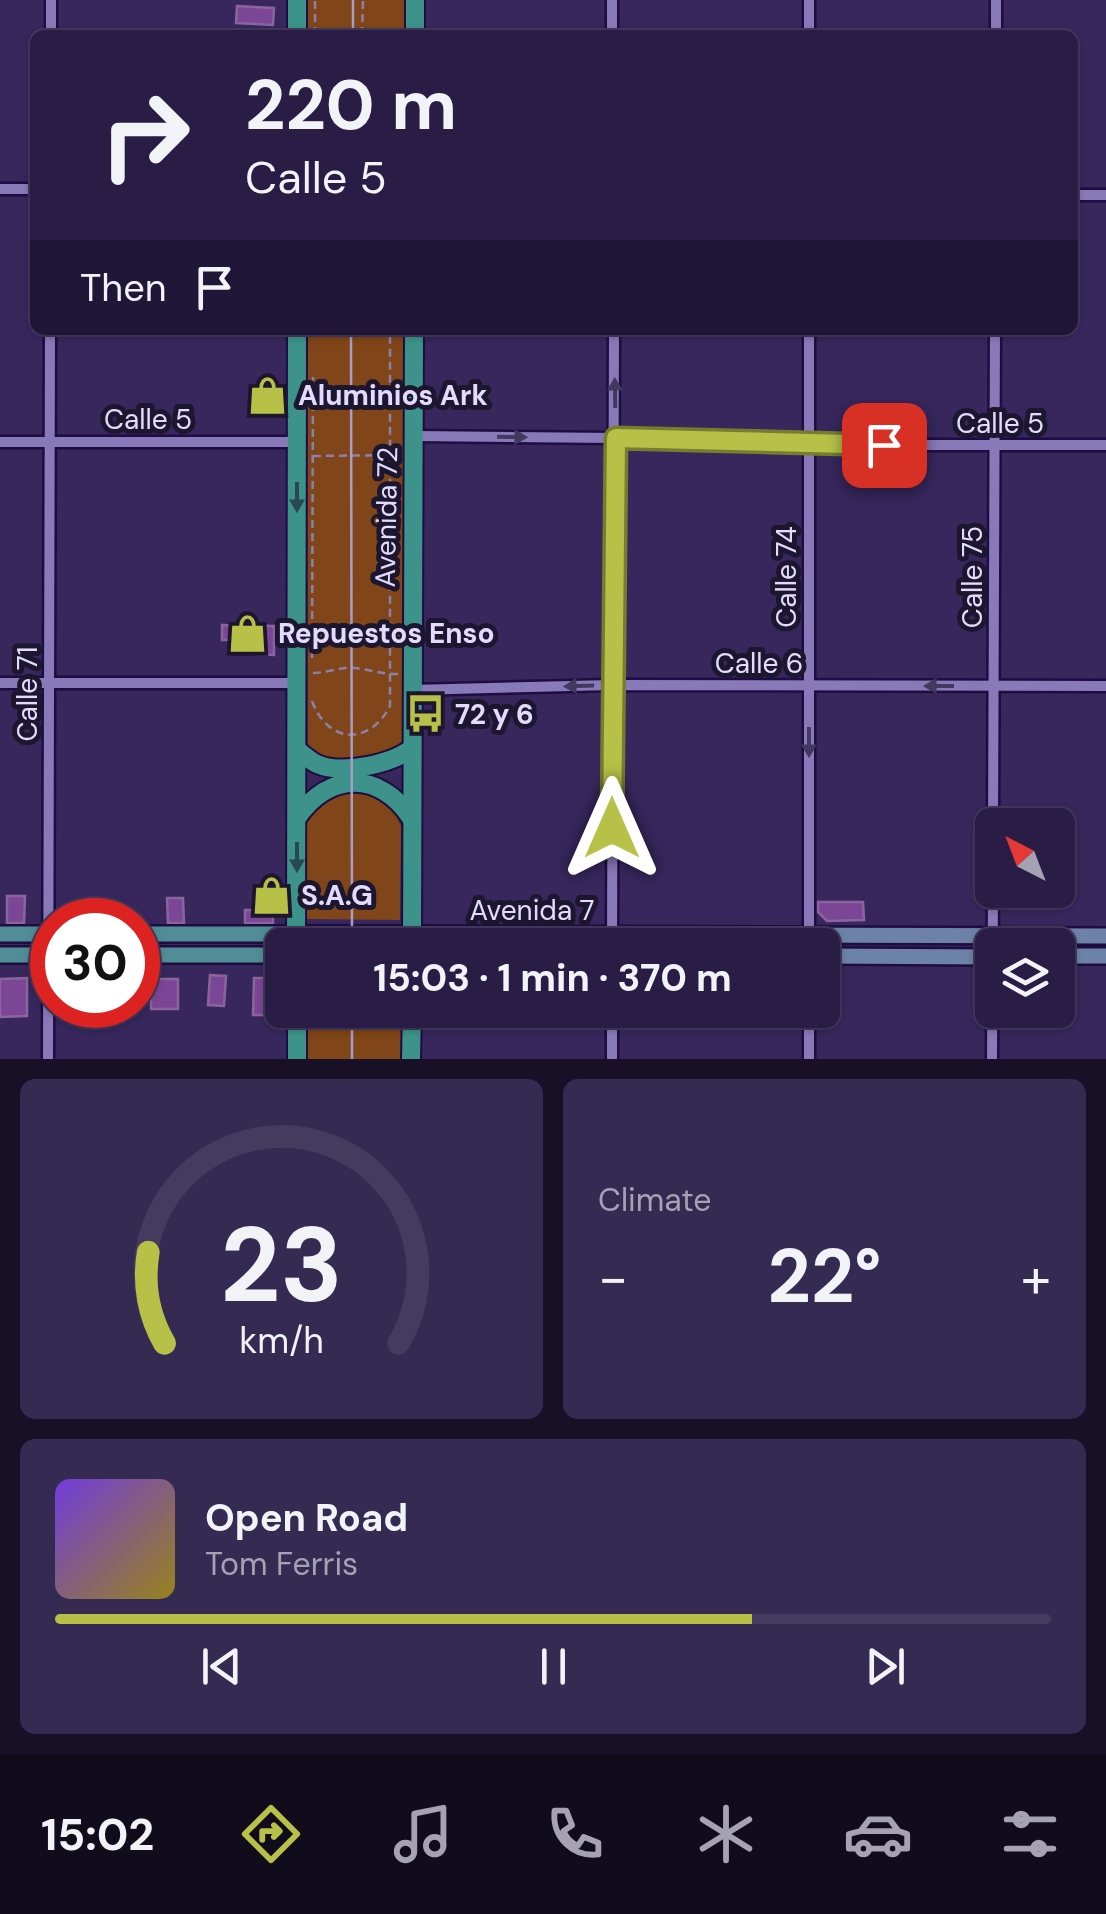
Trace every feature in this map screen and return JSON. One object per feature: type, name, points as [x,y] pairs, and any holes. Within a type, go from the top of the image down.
[{"type":"highway","points":[[297,0],[297,30]]},
{"type":"highway","points":[[414,30],[415,0]]},
{"type":"highway","points":[[296,335],[304,686],[296,750],[296,928]]},
{"type":"highway","name":"Avenida 72","points":[[412,928],[414,335]]},
{"type":"highway","points":[[296,750],[320,766],[351,766],[387,763],[412,748]]},
{"type":"highway","points":[[297,818],[319,793],[351,782],[387,791],[412,819]]},
{"type":"highway","points":[[296,1028],[297,1059]]},
{"type":"highway","points":[[411,1059],[412,1028]]},
{"type":"main road","points":[[0,934],[30,934]]},
{"type":"main road","name":"Avenida 7","points":[[160,935],[265,938]]},
{"type":"main road","name":"Avenida 7","points":[[840,939],[975,936]]},
{"type":"main road","name":"Avenida 7","points":[[1075,936],[1106,936]]},
{"type":"main road","points":[[0,955],[30,955]]},
{"type":"main road","points":[[160,955],[265,955]]},
{"type":"main road","points":[[840,956],[975,956]]},
{"type":"main road","points":[[1075,956],[1106,956]]},
{"type":"street","points":[[51,0],[51,30]]},
{"type":"street","points":[[612,0],[612,30]]},
{"type":"street","points":[[809,0],[809,30]]},
{"type":"street","points":[[996,0],[996,30]]},
{"type":"street","points":[[0,189],[30,189]]},
{"type":"street","points":[[1078,195],[1106,195]]},
{"type":"street","name":"Calle 71","points":[[50,335],[51,898]]},
{"type":"street","points":[[612,928],[614,335]]},
{"type":"street","name":"Calle 74","points":[[809,335],[809,928]]},
{"type":"street","name":"Calle 75","points":[[994,808],[995,335]]},
{"type":"street","name":"Calle 5","points":[[414,446],[616,438],[809,446],[1106,445]]},
{"type":"street","name":"Calle 5","points":[[0,442],[297,442]]},
{"type":"street","name":"Calle 6","points":[[412,682],[1106,686]]},
{"type":"street","points":[[0,684],[304,686]]},
{"type":"street","name":"Calle 71","points":[[48,1059],[49,1028]]},
{"type":"street","points":[[612,1028],[612,1059]]},
{"type":"street","points":[[809,1028],[809,1059]]},
{"type":"street","points":[[992,1028],[992,1059]]},
{"type":"path","points":[[314,30],[315,0]]},
{"type":"path","points":[[362,30],[363,0]]},
{"type":"path","points":[[304,686],[320,720],[352,735],[367,734],[381,723],[390,706],[390,335]]},
{"type":"path","points":[[313,366],[312,673],[332,674],[352,667],[412,682]]},
{"type":"path","points":[[313,456],[391,455],[414,446]]},
{"type":"shaded area","points":[[308,0],[404,0],[404,30],[307,30]]},
{"type":"shaded area","points":[[307,335],[404,335],[402,746],[387,760],[322,760],[308,747]]},
{"type":"shaded area","points":[[371,790],[393,809],[401,826],[400,920],[304,919],[307,821],[312,810],[329,793]]},
{"type":"shaded area","points":[[304,1028],[401,1028],[401,1059],[303,1059]]},
{"type":"building","points":[[237,6],[274,8],[273,25],[236,23]]},
{"type":"building","points":[[255,387],[270,387],[271,409],[255,410]]},
{"type":"building","name":"Repuestos Enso","points":[[222,625],[274,626],[274,655],[255,654],[255,640],[222,640]]},
{"type":"building","points":[[260,889],[273,889],[273,923],[245,923],[245,910],[260,910]]},
{"type":"building","points":[[7,896],[25,896],[24,923],[7,923]]},
{"type":"building","points":[[167,898],[183,898],[184,923],[168,923]]},
{"type":"building","points":[[818,902],[863,902],[864,920],[827,921],[818,912]]},
{"type":"building","points":[[210,975],[226,976],[224,1006],[208,1005]]},
{"type":"building","points":[[27,978],[27,1016],[0,1017],[0,979]]},
{"type":"building","points":[[254,978],[265,978],[265,1015],[253,1015]]},
{"type":"building","points":[[160,979],[178,979],[178,1009],[160,1009]]},
{"type":"tram line","points":[[353,0],[353,30]]},
{"type":"tram line","points":[[351,335],[352,928]]},
{"type":"tram line","points":[[352,1028],[352,1059]]},
{"type":"place","name":"Aluminios Ark","points":[[268,395]]},
{"type":"place","name":"Repuestos Enso","points":[[248,633]]},
{"type":"place","name":"72 y 6","points":[[425,714]]},
{"type":"place","name":"S.A.G","points":[[271,895]]},
{"type":"route","points":[[612,828],[616,438],[884,445]]}]
